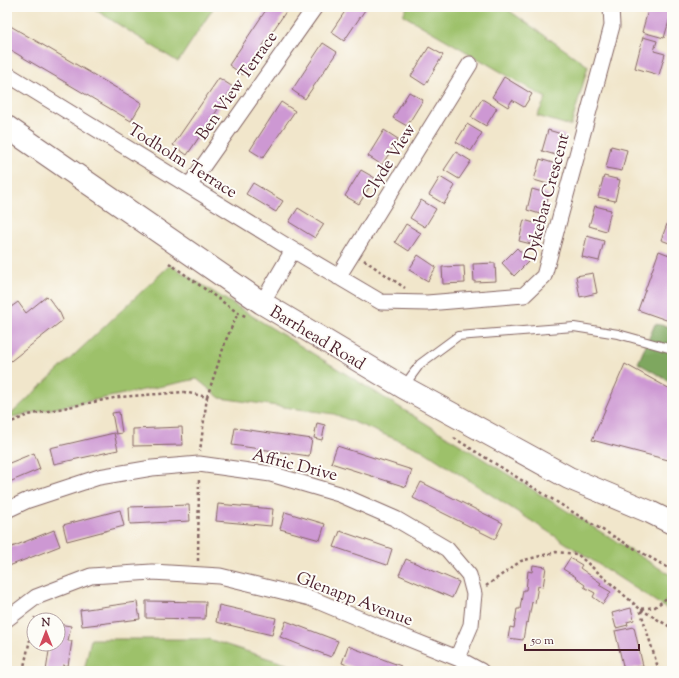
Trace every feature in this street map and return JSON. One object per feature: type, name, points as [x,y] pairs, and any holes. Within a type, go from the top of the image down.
[{"type":"main road","name":"Barrhead Road","points":[[7,127],[256,311],[403,387],[569,478],[650,512],[672,523]]},
{"type":"main road","name":"Barrhead Road","points":[[650,512],[672,518]]},
{"type":"street","name":"Ben View Terrace","points":[[189,186],[315,7]]},
{"type":"street","name":"Dykebar Crescent","points":[[338,277],[381,302],[427,303],[524,295],[544,276],[612,26],[611,7]]},
{"type":"street","name":"Clyde View","points":[[338,277],[470,64]]},
{"type":"street","name":"Todholm Terrace","points":[[7,74],[338,277]]},
{"type":"street","points":[[256,311],[293,250]]},
{"type":"street","name":"Affric Drive","points":[[7,510],[99,477],[152,468],[199,464],[271,474],[339,494],[396,519],[447,550],[469,575],[474,594],[471,625],[457,658]]},
{"type":"street","name":"Glenapp Avenue","points":[[7,619],[36,597],[91,576],[152,572],[220,576],[310,598],[457,658],[480,671]]},
{"type":"lane","points":[[403,387],[420,364],[458,336],[574,327],[618,334],[672,349]]},
{"type":"path","points":[[354,253],[427,303]]},
{"type":"path","points":[[198,575],[199,464],[207,396],[226,340],[238,313],[256,311]]},
{"type":"path","points":[[7,424],[28,415],[119,397],[184,392],[207,396]]},
{"type":"path","points":[[454,438],[592,524],[672,570]]},
{"type":"path","points":[[474,594],[521,561],[556,552],[577,554],[640,609],[672,628]]},
{"type":"path","points":[[640,609],[655,607],[672,594]]},
{"type":"path","points":[[23,671],[35,616],[31,600]]},
{"type":"path","points":[[640,609],[659,671]]},
{"type":"green space","points":[[91,7],[214,7],[178,62]]},
{"type":"green space","points":[[407,7],[504,7],[588,66],[571,126],[537,116],[546,98],[403,15]]},
{"type":"green space","points":[[170,265],[672,576],[672,612],[422,450],[334,414],[220,398],[197,379],[7,418]]},
{"type":"green space","points":[[655,324],[672,327],[672,383],[638,363]]},
{"type":"green space","points":[[91,639],[208,639],[308,671],[84,671]]},
{"type":"building","points":[[268,7],[289,7],[243,75],[229,65]]},
{"type":"building","points":[[348,7],[367,7],[344,41],[331,32]]},
{"type":"building","points":[[649,7],[672,7],[664,38],[642,32]]},
{"type":"building","points":[[7,24],[142,103],[131,121],[7,48]]},
{"type":"building","points":[[643,37],[657,41],[654,51],[665,54],[659,75],[635,68]]},
{"type":"building","points":[[323,43],[337,52],[305,99],[292,90]]},
{"type":"building","points":[[429,47],[443,55],[425,85],[411,76]]},
{"type":"building","points":[[504,77],[532,94],[524,107],[512,100],[508,107],[492,97]]},
{"type":"building","points":[[219,78],[233,87],[187,155],[173,145]]},
{"type":"building","points":[[409,92],[423,100],[407,126],[393,118]]},
{"type":"building","points":[[482,99],[497,108],[486,126],[471,117]]},
{"type":"building","points":[[281,102],[295,111],[263,158],[250,150]]},
{"type":"building","points":[[467,124],[482,133],[471,151],[456,142]]},
{"type":"building","points":[[384,130],[398,139],[382,165],[368,156]]},
{"type":"building","points":[[548,130],[565,135],[559,156],[542,151]]},
{"type":"building","points":[[611,146],[627,150],[622,171],[606,168]]},
{"type":"building","points":[[456,152],[471,161],[459,179],[444,170]]},
{"type":"building","points":[[540,159],[556,164],[551,185],[534,180]]},
{"type":"building","points":[[361,170],[375,178],[359,204],[345,196]]},
{"type":"building","points":[[604,176],[620,180],[615,201],[598,197]]},
{"type":"building","points":[[440,177],[455,186],[444,204],[429,195]]},
{"type":"building","points":[[253,183],[283,201],[276,212],[246,194]]},
{"type":"building","points":[[532,189],[549,194],[543,215],[527,210]]},
{"type":"building","points":[[421,200],[436,209],[425,227],[410,218]]},
{"type":"building","points":[[595,206],[611,210],[606,231],[589,226]]},
{"type":"building","points":[[298,208],[324,224],[315,238],[289,222]]},
{"type":"building","points":[[672,211],[672,244],[661,240]]},
{"type":"building","points":[[524,220],[541,225],[535,245],[519,241]]},
{"type":"building","points":[[406,224],[421,233],[409,251],[395,242]]},
{"type":"building","points":[[587,236],[604,241],[599,261],[582,257]]},
{"type":"building","points":[[517,248],[529,261],[514,276],[502,263]]},
{"type":"building","points":[[659,251],[672,256],[672,322],[638,310]]},
{"type":"building","points":[[418,255],[436,267],[428,281],[409,270]]},
{"type":"building","points":[[495,263],[496,281],[474,282],[473,264]]},
{"type":"building","points":[[464,266],[465,283],[443,284],[442,267]]},
{"type":"building","points":[[593,273],[597,293],[580,297],[576,276]]},
{"type":"building","points":[[47,296],[60,313],[63,320],[7,364],[7,310],[18,302],[26,313]]},
{"type":"building","points":[[625,364],[672,390],[672,461],[592,440]]},
{"type":"building","points":[[119,412],[122,433],[116,434],[112,413]]},
{"type":"building","points":[[317,423],[325,425],[322,440],[314,438]]},
{"type":"building","points":[[182,427],[183,445],[133,446],[133,429]]},
{"type":"building","points":[[235,428],[312,439],[309,456],[232,445]]},
{"type":"building","points":[[114,433],[118,450],[54,464],[50,448]]},
{"type":"building","points":[[337,446],[412,470],[406,487],[331,463]]},
{"type":"building","points":[[34,453],[40,469],[7,483],[7,464]]},
{"type":"building","points":[[421,482],[503,523],[495,539],[413,498]]},
{"type":"building","points":[[218,504],[273,509],[271,526],[216,521]]},
{"type":"building","points":[[189,505],[190,521],[130,524],[129,507]]},
{"type":"building","points":[[120,510],[124,526],[67,541],[63,525]]},
{"type":"building","points":[[285,512],[325,524],[320,540],[280,529]]},
{"type":"building","points":[[54,530],[60,546],[9,566],[7,562],[7,549]]},
{"type":"building","points":[[340,531],[392,549],[387,565],[334,547]]},
{"type":"building","points":[[570,558],[582,565],[580,568],[601,583],[599,585],[611,592],[603,604],[593,597],[595,593],[584,587],[585,585],[575,578],[576,577],[563,569]]},
{"type":"building","points":[[406,559],[459,582],[452,598],[399,575]]},
{"type":"building","points":[[533,565],[546,567],[543,587],[538,586],[535,603],[532,602],[528,623],[526,622],[523,640],[508,638],[510,627],[514,628],[517,609],[520,609],[523,590],[526,590],[528,571],[532,572]]},
{"type":"building","points":[[146,601],[206,602],[205,619],[146,618]]},
{"type":"building","points":[[137,602],[140,619],[82,626],[80,610]]},
{"type":"building","points":[[219,605],[276,618],[272,635],[216,622]]},
{"type":"building","points":[[631,608],[634,620],[627,622],[628,625],[616,628],[612,613]]},
{"type":"building","points":[[286,621],[338,641],[331,657],[280,637]]},
{"type":"building","points":[[66,625],[71,626],[68,641],[72,641],[68,666],[63,665],[62,671],[46,671],[49,652],[66,652]]},
{"type":"building","points":[[634,627],[643,666],[624,670],[615,631]]},
{"type":"building","points":[[348,646],[401,666],[399,671],[364,671],[342,663]]}]
